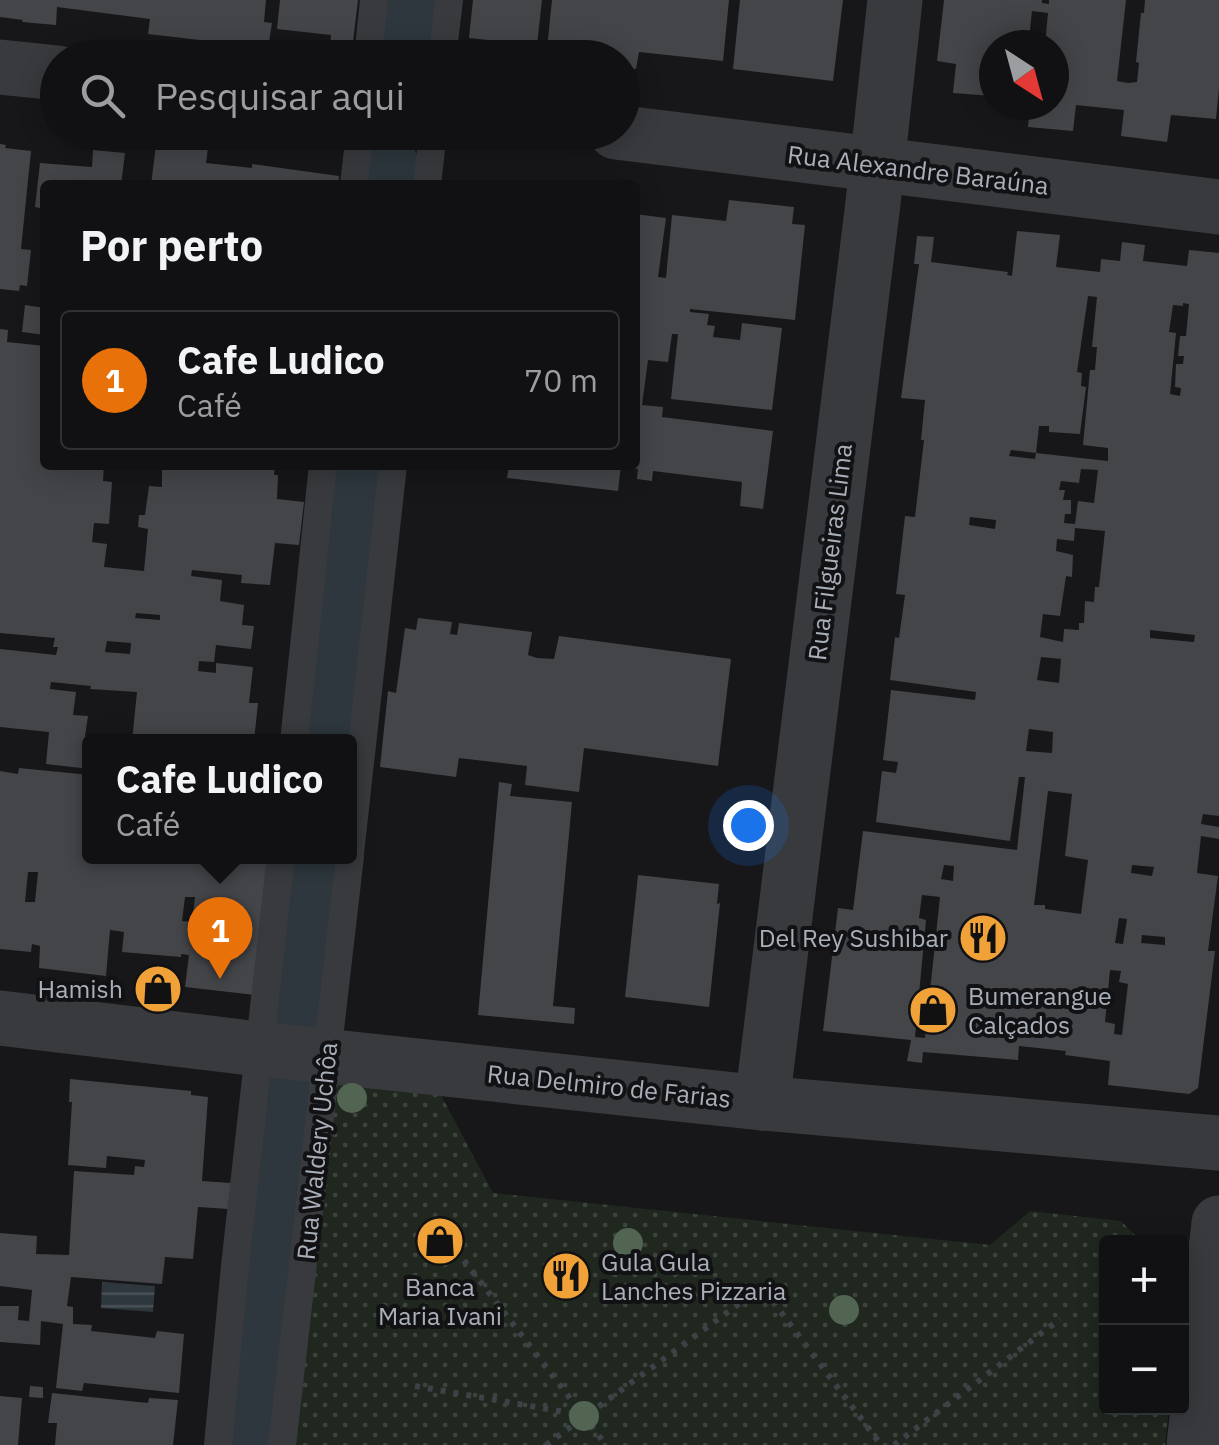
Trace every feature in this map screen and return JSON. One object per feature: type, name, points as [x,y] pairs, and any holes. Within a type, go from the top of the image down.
[{"type":"street","name":"Rua Filgueiras Lima","points":[[762,1103],[896,0]]},
{"type":"street","points":[[0,68],[40,71]]},
{"type":"street","name":"Rua Alexandre Baraúna","points":[[640,135],[1219,207]]},
{"type":"street","name":"Rua Delmiro de Farias","points":[[0,1018],[762,1103],[1219,1143]]},
{"type":"street","points":[[1194,1445],[1219,1223]]},
{"type":"lane","points":[[370,40],[374,0]]},
{"type":"lane","points":[[444,40],[449,0]]},
{"type":"lane","points":[[355,180],[358,150]]},
{"type":"lane","points":[[428,180],[431,150]]},
{"type":"lane","points":[[295,734],[322,470]]},
{"type":"lane","name":"Rua Waldery Uchôa","points":[[357,793],[393,470]]},
{"type":"lane","points":[[218,1445],[234,1266],[280,864]]},
{"type":"lane","name":"Rua Waldery Uchôa","points":[[282,1445],[349,864]]},
{"type":"path","points":[[456,1250],[606,1445]]},
{"type":"path","points":[[546,1445],[762,1287],[881,1445]]},
{"type":"path","points":[[894,1445],[1060,1319]]},
{"type":"path","points":[[415,1386],[584,1416]]},
{"type":"shaded area","points":[[337,1080],[440,1093],[493,1193],[990,1245],[1030,1211],[1121,1221],[1135,1235],[1099,1235],[1099,1415],[1168,1415],[1165,1445],[291,1445]]},
{"type":"shaded area","points":[[102,1282],[155,1286],[153,1312],[101,1308]]},
{"type":"building","points":[[0,0],[266,0],[264,22],[272,23],[269,40],[199,40],[148,34],[150,19],[57,7],[56,25],[0,17]]},
{"type":"building","points":[[280,0],[358,0],[353,40],[331,40],[331,35],[277,29]]},
{"type":"building","points":[[473,0],[542,0],[538,40],[469,38]]},
{"type":"building","points":[[552,0],[729,0],[723,61],[640,52],[640,40],[548,40]]},
{"type":"building","points":[[740,0],[843,0],[833,81],[733,69]]},
{"type":"building","points":[[944,0],[1042,0],[1049,4],[1049,0],[1126,0],[1117,81],[1137,82],[1145,0],[1219,0],[1216,119],[1171,115],[1167,142],[1121,136],[1124,110],[1076,105],[1073,131],[1028,127],[1029,120],[1069,120],[1069,30],[1046,30],[1048,13],[1032,11],[1030,30],[979,30],[979,95],[953,93],[956,64],[937,61]]},
{"type":"building","points":[[0,144],[31,151],[21,249],[31,250],[27,286],[20,285],[19,291],[0,289]]},
{"type":"building","points":[[93,150],[125,153],[122,180],[40,180],[40,208],[35,207],[40,163],[92,167]]},
{"type":"building","points":[[155,150],[208,150],[206,163],[252,168],[252,164],[339,176],[339,180],[152,180]]},
{"type":"building","points":[[729,200],[794,207],[792,224],[805,225],[795,320],[690,309],[709,314],[707,325],[715,326],[713,337],[740,340],[742,323],[782,328],[772,410],[671,399],[678,334],[672,334],[668,362],[648,360],[642,405],[663,407],[662,417],[773,431],[763,509],[740,506],[742,482],[653,471],[652,481],[637,479],[640,215],[666,218],[658,277],[666,278],[672,215],[726,221]]},
{"type":"building","points":[[1017,231],[1060,235],[1056,267],[1100,272],[1101,259],[1120,261],[1122,242],[1145,245],[1143,261],[1187,266],[1189,250],[1219,253],[1219,816],[1203,814],[1201,824],[1219,827],[1219,839],[1201,836],[1197,873],[1218,876],[1208,951],[1215,951],[1198,1088],[1189,1094],[1108,1085],[1110,1061],[1065,1055],[1066,1051],[1019,1046],[1018,1060],[923,1052],[922,1063],[907,1061],[911,1040],[823,1031],[838,908],[853,910],[863,831],[1017,850],[1025,777],[1019,777],[1010,841],[876,822],[882,771],[896,773],[898,762],[883,760],[891,690],[975,700],[976,692],[890,680],[905,595],[896,594],[905,516],[915,517],[924,440],[925,400],[901,398],[919,264],[914,264],[917,236],[934,237],[931,262],[1008,272],[1012,276]],"holes":[[[1088,296],[1097,297],[1092,347],[1097,347],[1095,370],[1090,370],[1083,445],[1108,448],[1108,461],[1036,453],[1039,426],[1049,426],[1049,432],[1080,434],[1086,387],[1081,386],[1082,373],[1077,372]],[[1189,304],[1186,336],[1180,336],[1178,356],[1184,356],[1183,364],[1176,364],[1175,387],[1181,388],[1180,396],[1170,394],[1176,333],[1169,332],[1173,305]],[[1011,450],[1036,453],[1035,459],[1009,456]],[[1081,469],[1098,470],[1094,503],[1078,501],[1075,524],[1064,523],[1065,514],[1071,514],[1071,500],[1063,500],[1065,490],[1059,490],[1061,481],[1079,483]],[[970,517],[996,520],[995,529],[969,525]],[[1075,528],[1105,531],[1094,602],[1085,601],[1084,623],[1079,623],[1079,630],[1064,629],[1063,642],[1040,637],[1043,614],[1060,616],[1066,576],[1072,577],[1073,555],[1056,551],[1057,539],[1074,541]],[[1150,630],[1195,635],[1194,642],[1150,638]],[[1041,657],[1061,659],[1059,683],[1037,680]],[[1029,729],[1053,732],[1052,753],[1026,751]],[[1048,791],[1072,794],[1065,856],[1088,860],[1081,914],[1045,909],[1045,905],[1034,905]],[[944,865],[954,866],[953,881],[941,879]],[[1132,865],[1154,867],[1152,876],[1131,873]],[[922,895],[940,897],[925,1038],[915,1037],[926,920],[919,918]],[[1119,918],[1127,919],[1123,944],[1115,943]],[[1142,935],[1165,937],[1165,945],[1141,943]],[[1110,970],[1121,971],[1119,982],[1128,984],[1122,1035],[1114,1034],[1115,1024],[1105,1022]]]},
{"type":"building","points":[[25,305],[40,307],[40,334],[22,332]]},
{"type":"building","points":[[0,329],[8,330],[7,342],[40,345],[40,470],[104,470],[103,481],[112,482],[109,524],[94,523],[92,542],[107,544],[104,567],[144,571],[148,529],[138,527],[139,515],[145,515],[149,486],[162,487],[162,470],[274,470],[274,475],[278,475],[277,499],[304,502],[299,545],[275,543],[270,585],[241,583],[242,575],[192,570],[191,576],[222,580],[220,601],[244,605],[242,625],[254,626],[251,649],[216,645],[214,662],[199,661],[198,671],[216,673],[216,663],[253,667],[249,703],[258,703],[255,734],[133,734],[137,692],[51,682],[50,689],[76,692],[73,715],[88,716],[85,734],[82,734],[82,768],[46,764],[49,732],[0,727],[0,649],[56,655],[55,638],[0,633]],"holes":[[[136,613],[160,615],[160,620],[135,618]],[[107,641],[131,643],[130,654],[105,652]]]},
{"type":"building","points":[[508,470],[620,470],[618,491],[507,478]]},
{"type":"building","points":[[418,618],[452,622],[450,634],[457,635],[459,623],[532,632],[528,655],[537,658],[554,659],[559,636],[731,659],[718,766],[584,748],[579,792],[525,785],[527,766],[459,758],[456,777],[380,767],[388,691],[396,693],[405,628],[416,630]]},
{"type":"building","points":[[19,768],[82,774],[82,864],[266,864],[255,995],[185,987],[189,955],[122,952],[124,932],[110,930],[106,976],[39,968],[40,946],[32,944],[31,952],[0,949],[0,771],[18,774]],"holes":[[[28,872],[38,872],[35,902],[25,902]],[[185,897],[195,897],[192,922],[182,921]]]},
{"type":"building","points":[[499,782],[512,784],[510,796],[572,802],[553,1006],[575,1008],[574,1024],[478,1015]]},
{"type":"building","points":[[638,875],[719,884],[709,1007],[625,997]]},
{"type":"building","points":[[70,1079],[191,1091],[191,1095],[208,1097],[202,1181],[231,1183],[228,1209],[198,1207],[193,1259],[165,1257],[162,1284],[71,1277],[67,1306],[73,1307],[73,1324],[92,1325],[91,1331],[155,1338],[157,1331],[184,1334],[179,1393],[84,1383],[82,1391],[56,1388],[63,1324],[41,1321],[40,1345],[0,1342],[0,1306],[19,1306],[18,1320],[29,1321],[32,1290],[0,1286],[0,1233],[37,1236],[36,1254],[69,1255],[74,1171],[134,1175],[135,1166],[144,1167],[145,1160],[107,1156],[106,1168],[68,1165]]},
{"type":"building","points":[[30,1386],[43,1387],[43,1398],[29,1397]]},
{"type":"building","points":[[52,1393],[148,1403],[149,1398],[178,1400],[173,1445],[55,1445],[57,1423],[48,1423]]},
{"type":"building","points":[[0,1396],[22,1398],[18,1445],[0,1445]]},
{"type":"waterway","points":[[406,40],[410,0]]},
{"type":"waterway","points":[[389,180],[391,164]]},
{"type":"waterway","points":[[328,734],[357,470]]},
{"type":"waterway","points":[[250,1445],[313,864]]},
{"type":"place","name":"Del Rey Sushibar","points":[[983,938]]},
{"type":"place","name":"Cafe Ludico","points":[[220,979]]},
{"type":"place","name":"Hamish","points":[[158,989]]},
{"type":"place","name":"Bumerangue Calçados","points":[[933,1010]]},
{"type":"place","name":"Banca Maria Ivani","points":[[440,1241]]},
{"type":"place","name":"Gula Gula Lanches Pizzaria","points":[[566,1276]]}]
